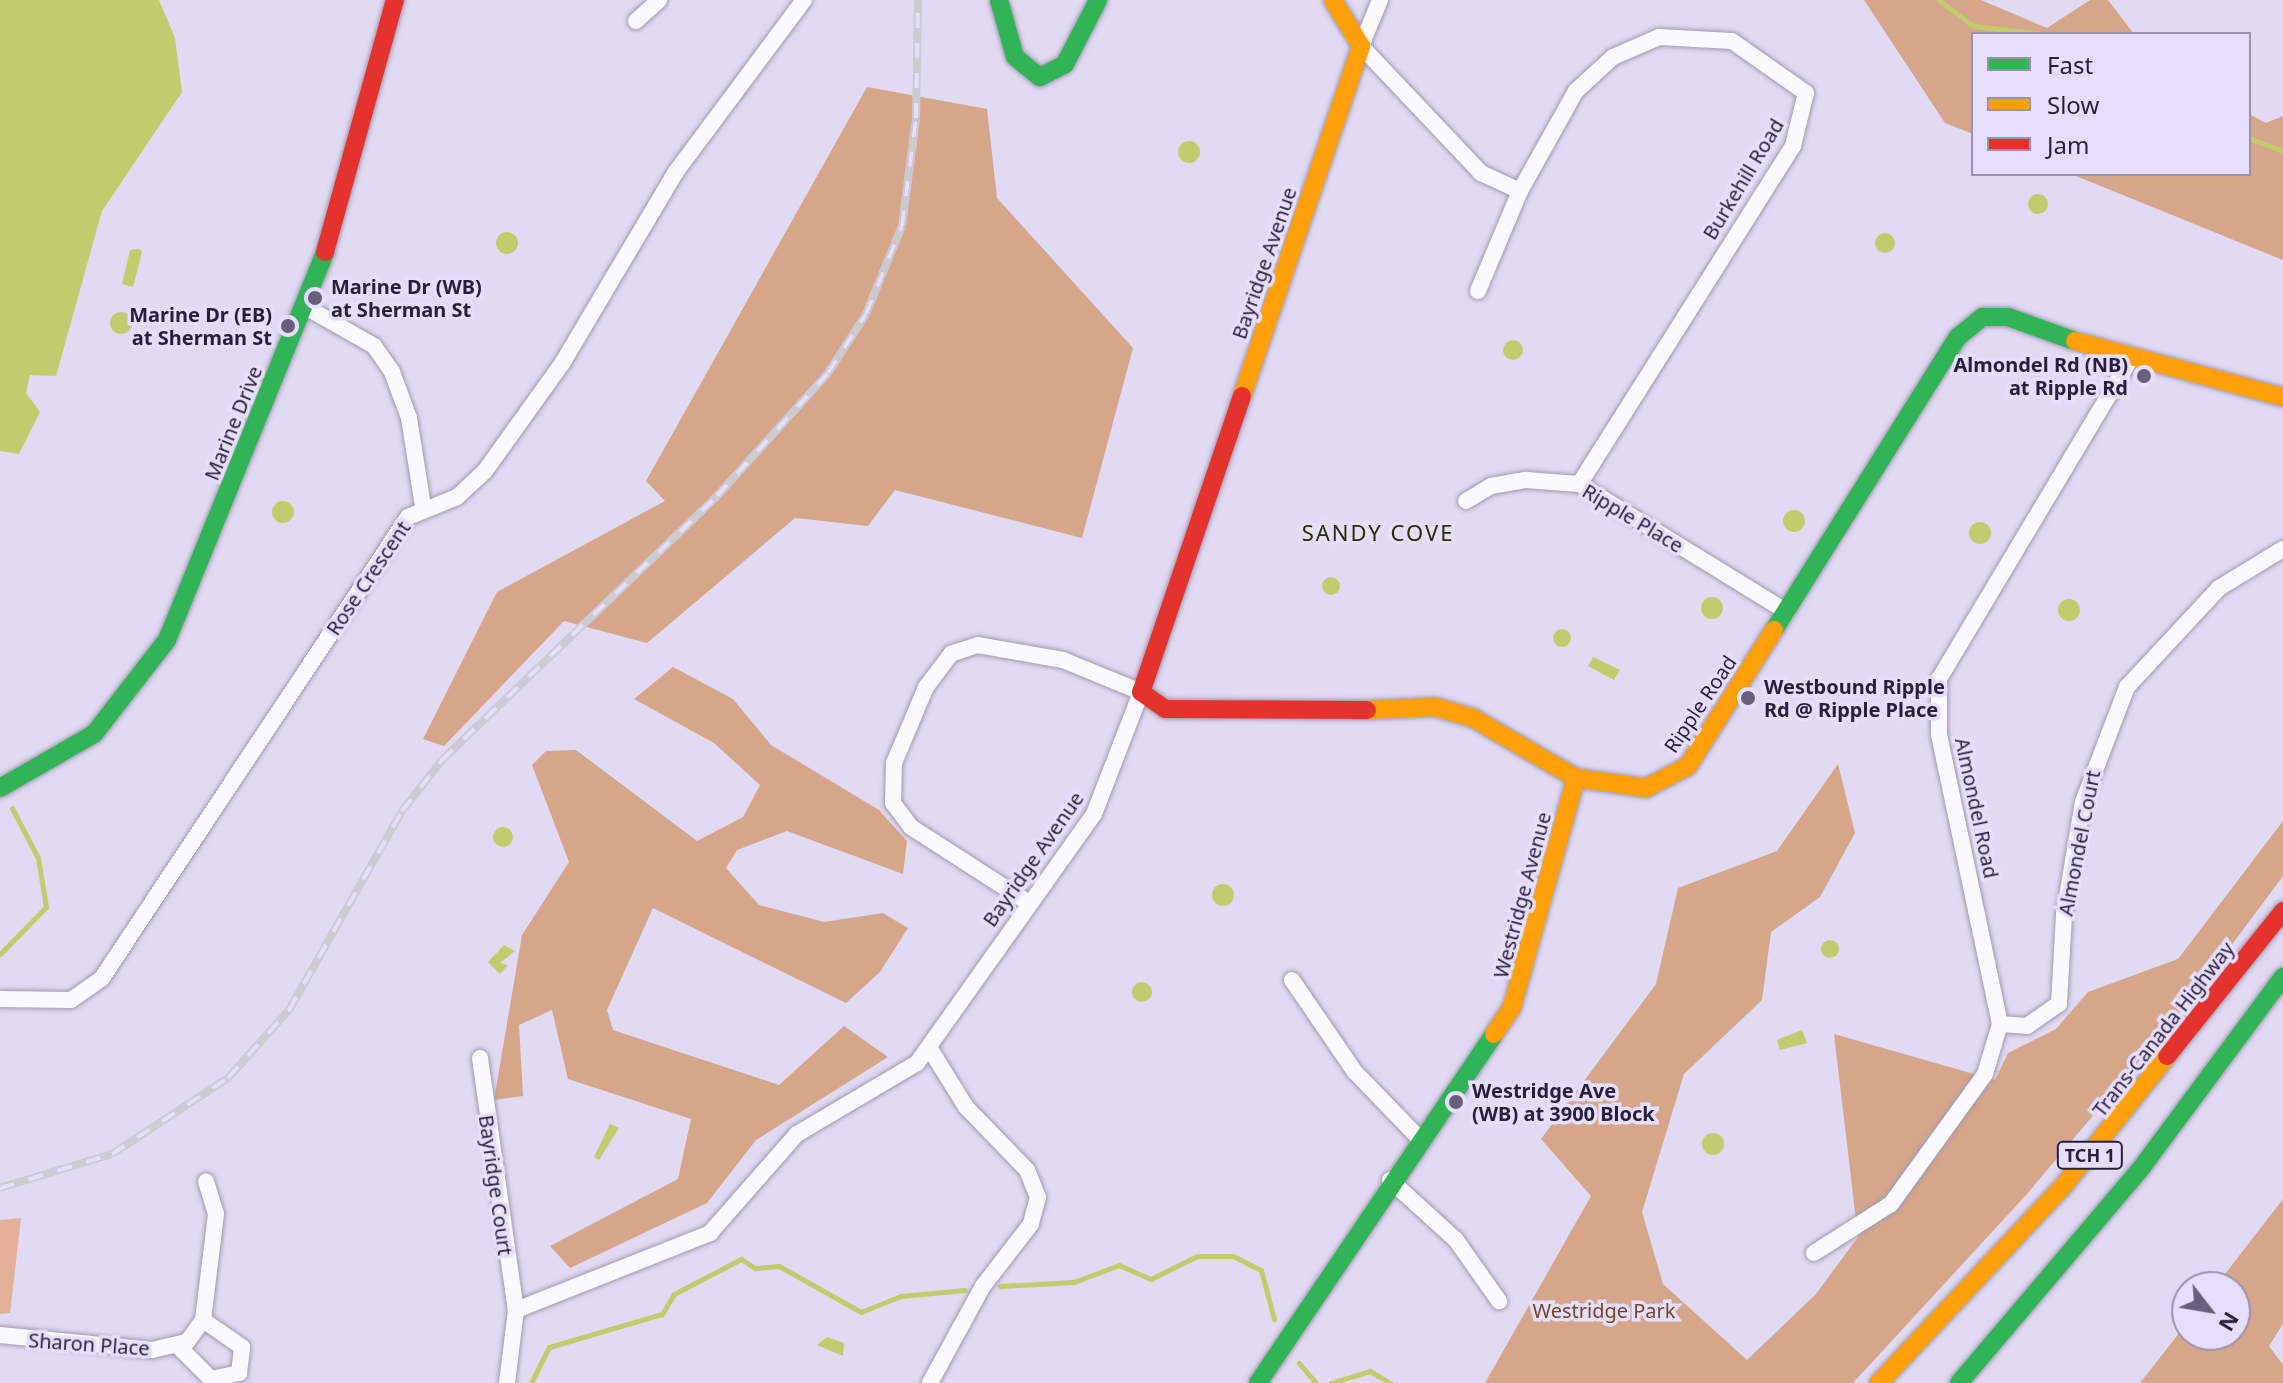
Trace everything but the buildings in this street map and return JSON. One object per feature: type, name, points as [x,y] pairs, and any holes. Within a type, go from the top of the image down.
[{"type":"main road","name":"Marine Drive","points":[[0,788],[68,754],[148,672],[333,234],[395,0]]},
{"type":"main road","points":[[999,0],[1015,57],[1040,77],[1065,64],[1098,0]]},
{"type":"main road","points":[[1333,0],[1361,46]]},
{"type":"main road","name":"Bayridge Avenue","points":[[1141,692],[1361,46]]},
{"type":"main road","name":"Ripple Road","points":[[1141,692],[1165,709],[1258,715],[1435,707],[1473,718],[1576,778],[1646,788],[1688,766],[1958,337],[1983,317],[2008,317],[2129,361]]},
{"type":"main road","points":[[2129,361],[2283,397]]},
{"type":"main road","name":"Westridge Avenue","points":[[1258,1383],[1390,1180],[1512,1007],[1576,778]]},
{"type":"main road","name":"Trans-Canada Highway","points":[[1879,1383],[2082,1165],[2283,911]]},
{"type":"main road","name":"TCH 1","points":[[1959,1383],[2142,1167],[2283,977]]},
{"type":"street","points":[[636,21],[659,0]]},
{"type":"street","name":"Rose Crescent","points":[[0,999],[71,1000],[102,978],[408,517],[423,506],[457,497],[485,471],[563,362],[675,173],[804,0]]},
{"type":"street","points":[[1380,0],[1361,46],[1481,173],[1520,191]]},
{"type":"street","name":"Burkehill Road","points":[[1478,291],[1520,191],[1576,91],[1613,57],[1659,37],[1732,41],[1806,93],[1793,146],[1579,484]]},
{"type":"street","points":[[304,306],[374,346],[392,372],[409,418],[423,506]]},
{"type":"street","name":"Almondel Road","points":[[1814,1253],[1891,1204],[1985,1074],[2000,1024],[1939,735],[1939,679],[2129,361]]},
{"type":"street","name":"Ripple Place","points":[[1466,501],[1491,486],[1526,480],[1579,484],[1787,612]]},
{"type":"street","name":"Almondel Court","points":[[2000,1024],[2027,1026],[2059,1004],[2064,914],[2083,802],[2127,687],[2219,588],[2283,549]]},
{"type":"street","points":[[1029,903],[911,827],[893,803],[894,763],[926,687],[951,654],[992,643],[1063,660],[1141,692]]},
{"type":"street","name":"Bayridge Avenue","points":[[516,1310],[710,1233],[797,1134],[903,1075],[930,1049],[1098,807],[1141,692]]},
{"type":"street","points":[[1292,980],[1355,1072],[1419,1138]]},
{"type":"street","points":[[930,1049],[966,1107],[1027,1170],[1038,1197],[1031,1224],[983,1286],[930,1383]]},
{"type":"street","name":"Bayridge Court","points":[[480,1058],[516,1310]]},
{"type":"street","points":[[1390,1180],[1456,1240],[1499,1301]]},
{"type":"street","points":[[203,1320],[216,1214],[206,1182]]},
{"type":"street","points":[[507,1383],[516,1310]]},
{"type":"street","name":"Sharon Place","points":[[0,1335],[179,1347],[211,1379],[239,1373],[242,1347],[203,1320],[179,1347]]},
{"type":"shaded area","points":[[0,0],[159,0],[175,38],[182,92],[102,211],[56,376],[30,375],[26,393],[40,412],[19,454],[0,451]]},
{"type":"shaded area","points":[[1189,141],[1197,144],[1200,152],[1197,160],[1189,163],[1181,160],[1178,152],[1181,144]]},
{"type":"shaded area","points":[[2038,194],[2045,197],[2048,204],[2045,211],[2038,214],[2031,211],[2028,204],[2031,197]]},
{"type":"shaded area","points":[[507,232],[515,235],[518,243],[515,251],[507,254],[499,251],[496,243],[499,235]]},
{"type":"shaded area","points":[[1881,233],[1889,233],[1895,243],[1889,253],[1881,253],[1875,247],[1875,239]]},
{"type":"shaded area","points":[[130,250],[142,251],[133,287],[122,284]]},
{"type":"shaded area","points":[[121,312],[129,315],[132,323],[129,331],[121,334],[113,331],[110,323],[113,315]]},
{"type":"shaded area","points":[[1513,340],[1520,343],[1523,350],[1520,357],[1513,360],[1506,357],[1503,350],[1506,343]]},
{"type":"shaded area","points":[[283,501],[291,504],[294,512],[291,520],[283,523],[275,520],[272,512],[275,504]]},
{"type":"shaded area","points":[[1794,510],[1802,513],[1805,521],[1802,529],[1794,532],[1786,529],[1783,521],[1786,513]]},
{"type":"shaded area","points":[[1980,522],[1988,525],[1991,533],[1988,541],[1980,544],[1972,541],[1969,533],[1972,525]]},
{"type":"shaded area","points":[[1327,577],[1335,577],[1340,586],[1338,593],[1327,595],[1322,590],[1322,582]]},
{"type":"shaded area","points":[[1712,597],[1723,608],[1712,619],[1701,608]]},
{"type":"shaded area","points":[[2069,599],[2077,602],[2080,610],[2077,618],[2069,621],[2061,618],[2058,610],[2061,602]]},
{"type":"shaded area","points":[[1562,629],[1571,638],[1562,647],[1553,638]]},
{"type":"shaded area","points":[[1593,657],[1620,670],[1614,680],[1588,666]]},
{"type":"shaded area","points":[[503,827],[510,830],[513,837],[510,844],[503,847],[496,844],[493,837],[496,830]]},
{"type":"shaded area","points":[[1219,884],[1227,884],[1234,895],[1227,906],[1219,906],[1212,899],[1212,891]]},
{"type":"shaded area","points":[[1830,940],[1839,949],[1830,958],[1821,949]]},
{"type":"shaded area","points":[[504,945],[515,951],[500,963],[508,965],[500,974],[488,962]]},
{"type":"shaded area","points":[[1138,982],[1146,982],[1152,992],[1146,1002],[1138,1002],[1132,996],[1132,988]]},
{"type":"shaded area","points":[[1802,1030],[1807,1043],[1780,1050],[1777,1040]]},
{"type":"shaded area","points":[[610,1124],[619,1128],[599,1160],[594,1157]]},
{"type":"shaded area","points":[[1713,1133],[1721,1136],[1724,1144],[1721,1152],[1713,1155],[1705,1152],[1702,1144],[1705,1136]]},
{"type":"shaded area","points":[[21,1218],[10,1313],[0,1314],[0,1220]]},
{"type":"shaded area","points":[[827,1337],[844,1343],[843,1356],[817,1345]]},
{"type":"green space","points":[[1864,0],[1981,0],[2047,28],[2090,0],[2108,0],[2132,32],[1971,32],[1971,133],[1945,123]]},
{"type":"green space","points":[[867,87],[987,109],[997,198],[1133,348],[1082,538],[895,490],[868,526],[795,518],[647,643],[564,621],[444,746],[423,739],[497,592],[665,501],[646,481]]},
{"type":"green space","points":[[2251,115],[2266,123],[2283,116],[2283,260],[2076,176],[2251,176]]},
{"type":"green space","points":[[673,667],[733,699],[771,745],[879,810],[907,841],[903,874],[787,831],[737,850],[726,868],[759,905],[824,922],[883,913],[908,928],[880,972],[846,1003],[653,908],[607,1010],[613,1030],[779,1085],[844,1026],[888,1057],[756,1140],[707,1203],[570,1268],[550,1246],[678,1179],[691,1119],[568,1079],[552,1010],[519,1025],[523,1096],[494,1100],[522,935],[569,862],[532,765],[546,751],[576,750],[697,841],[743,817],[760,785],[714,743],[634,699]]},
{"type":"green space","name":"Westridge Park","points":[[1838,764],[1855,833],[1820,897],[1771,932],[1762,1000],[1684,1074],[1642,1212],[1663,1284],[1747,1360],[1816,1294],[1858,1237],[1834,1034],[1995,1080],[2008,1053],[2056,1029],[2088,992],[2178,959],[2283,821],[2283,876],[2193,997],[2027,1194],[1853,1383],[1485,1383],[1591,1196],[1541,1139],[1656,984],[1678,888],[1777,851]]},
{"type":"green space","points":[[2283,1199],[2283,1324],[2269,1346],[2283,1365],[2283,1383],[2140,1383],[2171,1343],[2171,1351],[2251,1351],[2251,1271],[2227,1271]]},
{"type":"waterway","points":[[1939,0],[1973,26],[2026,32]]},
{"type":"waterway","points":[[2251,139],[2283,151]]},
{"type":"waterway","points":[[0,954],[46,907],[38,858],[12,808]]},
{"type":"waterway","points":[[1000,1286],[1074,1282],[1119,1265],[1151,1279],[1197,1256],[1233,1256],[1261,1270],[1274,1319]]},
{"type":"waterway","points":[[531,1383],[549,1347],[662,1314],[674,1294],[741,1259],[755,1268],[779,1266],[861,1312],[901,1296],[965,1290]]},
{"type":"waterway","points":[[1299,1363],[1316,1383]]},
{"type":"waterway","points":[[1331,1383],[1370,1371],[1390,1383]]},
{"type":"railway","points":[[0,1188],[112,1154],[228,1078],[289,1010],[402,811],[442,760],[717,496],[828,373],[866,314],[902,226],[916,118],[918,0]]},
{"type":"traffic: fast","points":[[999,0],[1015,57],[1040,77],[1065,64],[1098,0]]},
{"type":"traffic: fast","points":[[0,788],[94,734],[167,640],[325,252]]},
{"type":"traffic: fast","points":[[1774,630],[1958,337],[1983,317],[2008,317],[2075,341]]},
{"type":"traffic: fast","points":[[1959,1383],[2142,1167],[2283,977]]},
{"type":"traffic: fast","points":[[1258,1383],[1494,1034]]},
{"type":"traffic: slow","points":[[1242,396],[1361,46],[1333,0]]},
{"type":"traffic: slow","points":[[2075,341],[2283,397]]},
{"type":"traffic: slow","points":[[1367,710],[1435,707],[1473,718],[1576,778],[1646,788],[1688,766],[1774,630]]},
{"type":"traffic: slow","points":[[1494,1034],[1512,1007],[1576,778]]},
{"type":"traffic: slow","points":[[1879,1383],[2065,1184],[2167,1056]]},
{"type":"traffic: jam","points":[[325,252],[395,0]]},
{"type":"traffic: jam","points":[[1242,396],[1141,692],[1165,709],[1367,710]]},
{"type":"traffic: jam","points":[[2167,1056],[2283,911]]},
{"type":"place","name":"Marine Dr (WB) at Sherman St","points":[[315,298]]},
{"type":"place","name":"Marine Dr (EB) at Sherman St","points":[[288,326]]},
{"type":"place","name":"Almondel Rd (NB) at Ripple Rd","points":[[2144,376]]},
{"type":"place","name":"Westbound Ripple Rd @ Ripple Place","points":[[1748,698]]},
{"type":"place","name":"Westridge Ave (WB) at 3900 Block","points":[[1456,1102]]},
{"type":"district","name":"SANDY COVE","points":[[1378,533]]}]
